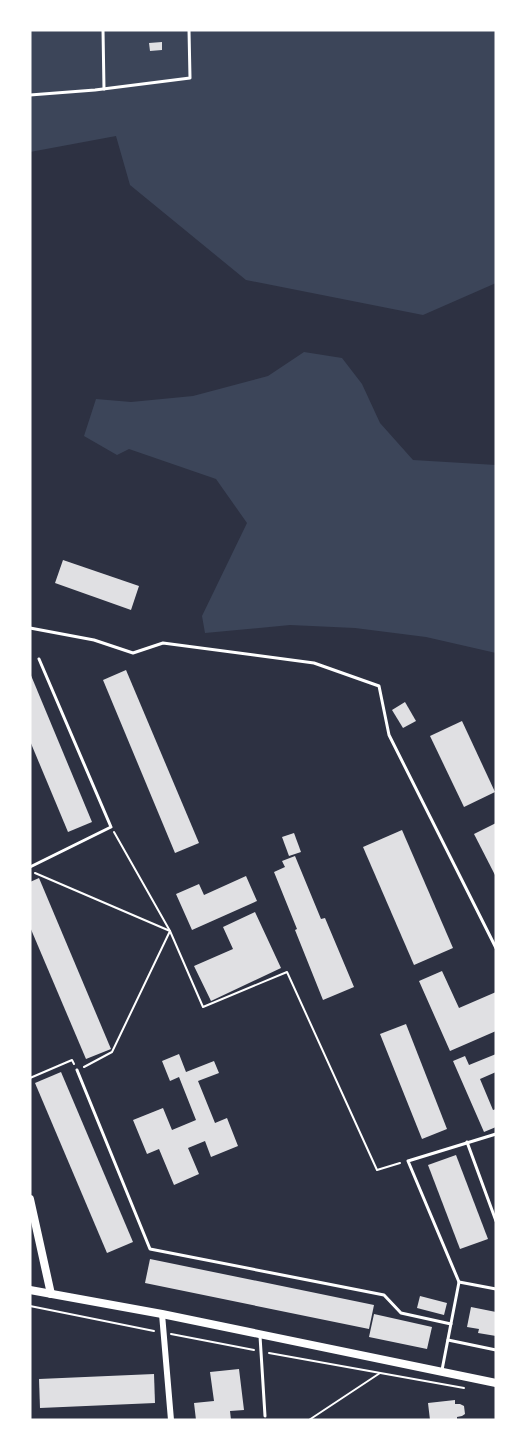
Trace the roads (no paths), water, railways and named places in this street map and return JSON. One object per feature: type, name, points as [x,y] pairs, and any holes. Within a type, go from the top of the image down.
[{"type":"street","points":[[30,1199],[51,1294]]},
{"type":"street","points":[[30,1290],[162,1314],[496,1383]]},
{"type":"street","points":[[162,1314],[171,1420]]},
{"type":"lane","points":[[103,30],[104,89]]},
{"type":"lane","points":[[30,95],[104,89],[190,78],[189,30]]},
{"type":"lane","points":[[30,628],[94,640],[133,653],[163,643],[314,663],[379,686],[389,735],[496,948]]},
{"type":"lane","points":[[30,869],[111,827],[39,659]]},
{"type":"lane","points":[[77,1070],[150,1249],[384,1295],[401,1313],[451,1324]]},
{"type":"lane","points":[[442,1372],[459,1282],[408,1161],[496,1134]]},
{"type":"lane","points":[[467,1142],[496,1221]]},
{"type":"lane","points":[[459,1282],[496,1289]]},
{"type":"lane","points":[[260,1335],[265,1416]]},
{"type":"lane","points":[[448,1340],[496,1350]]}]
